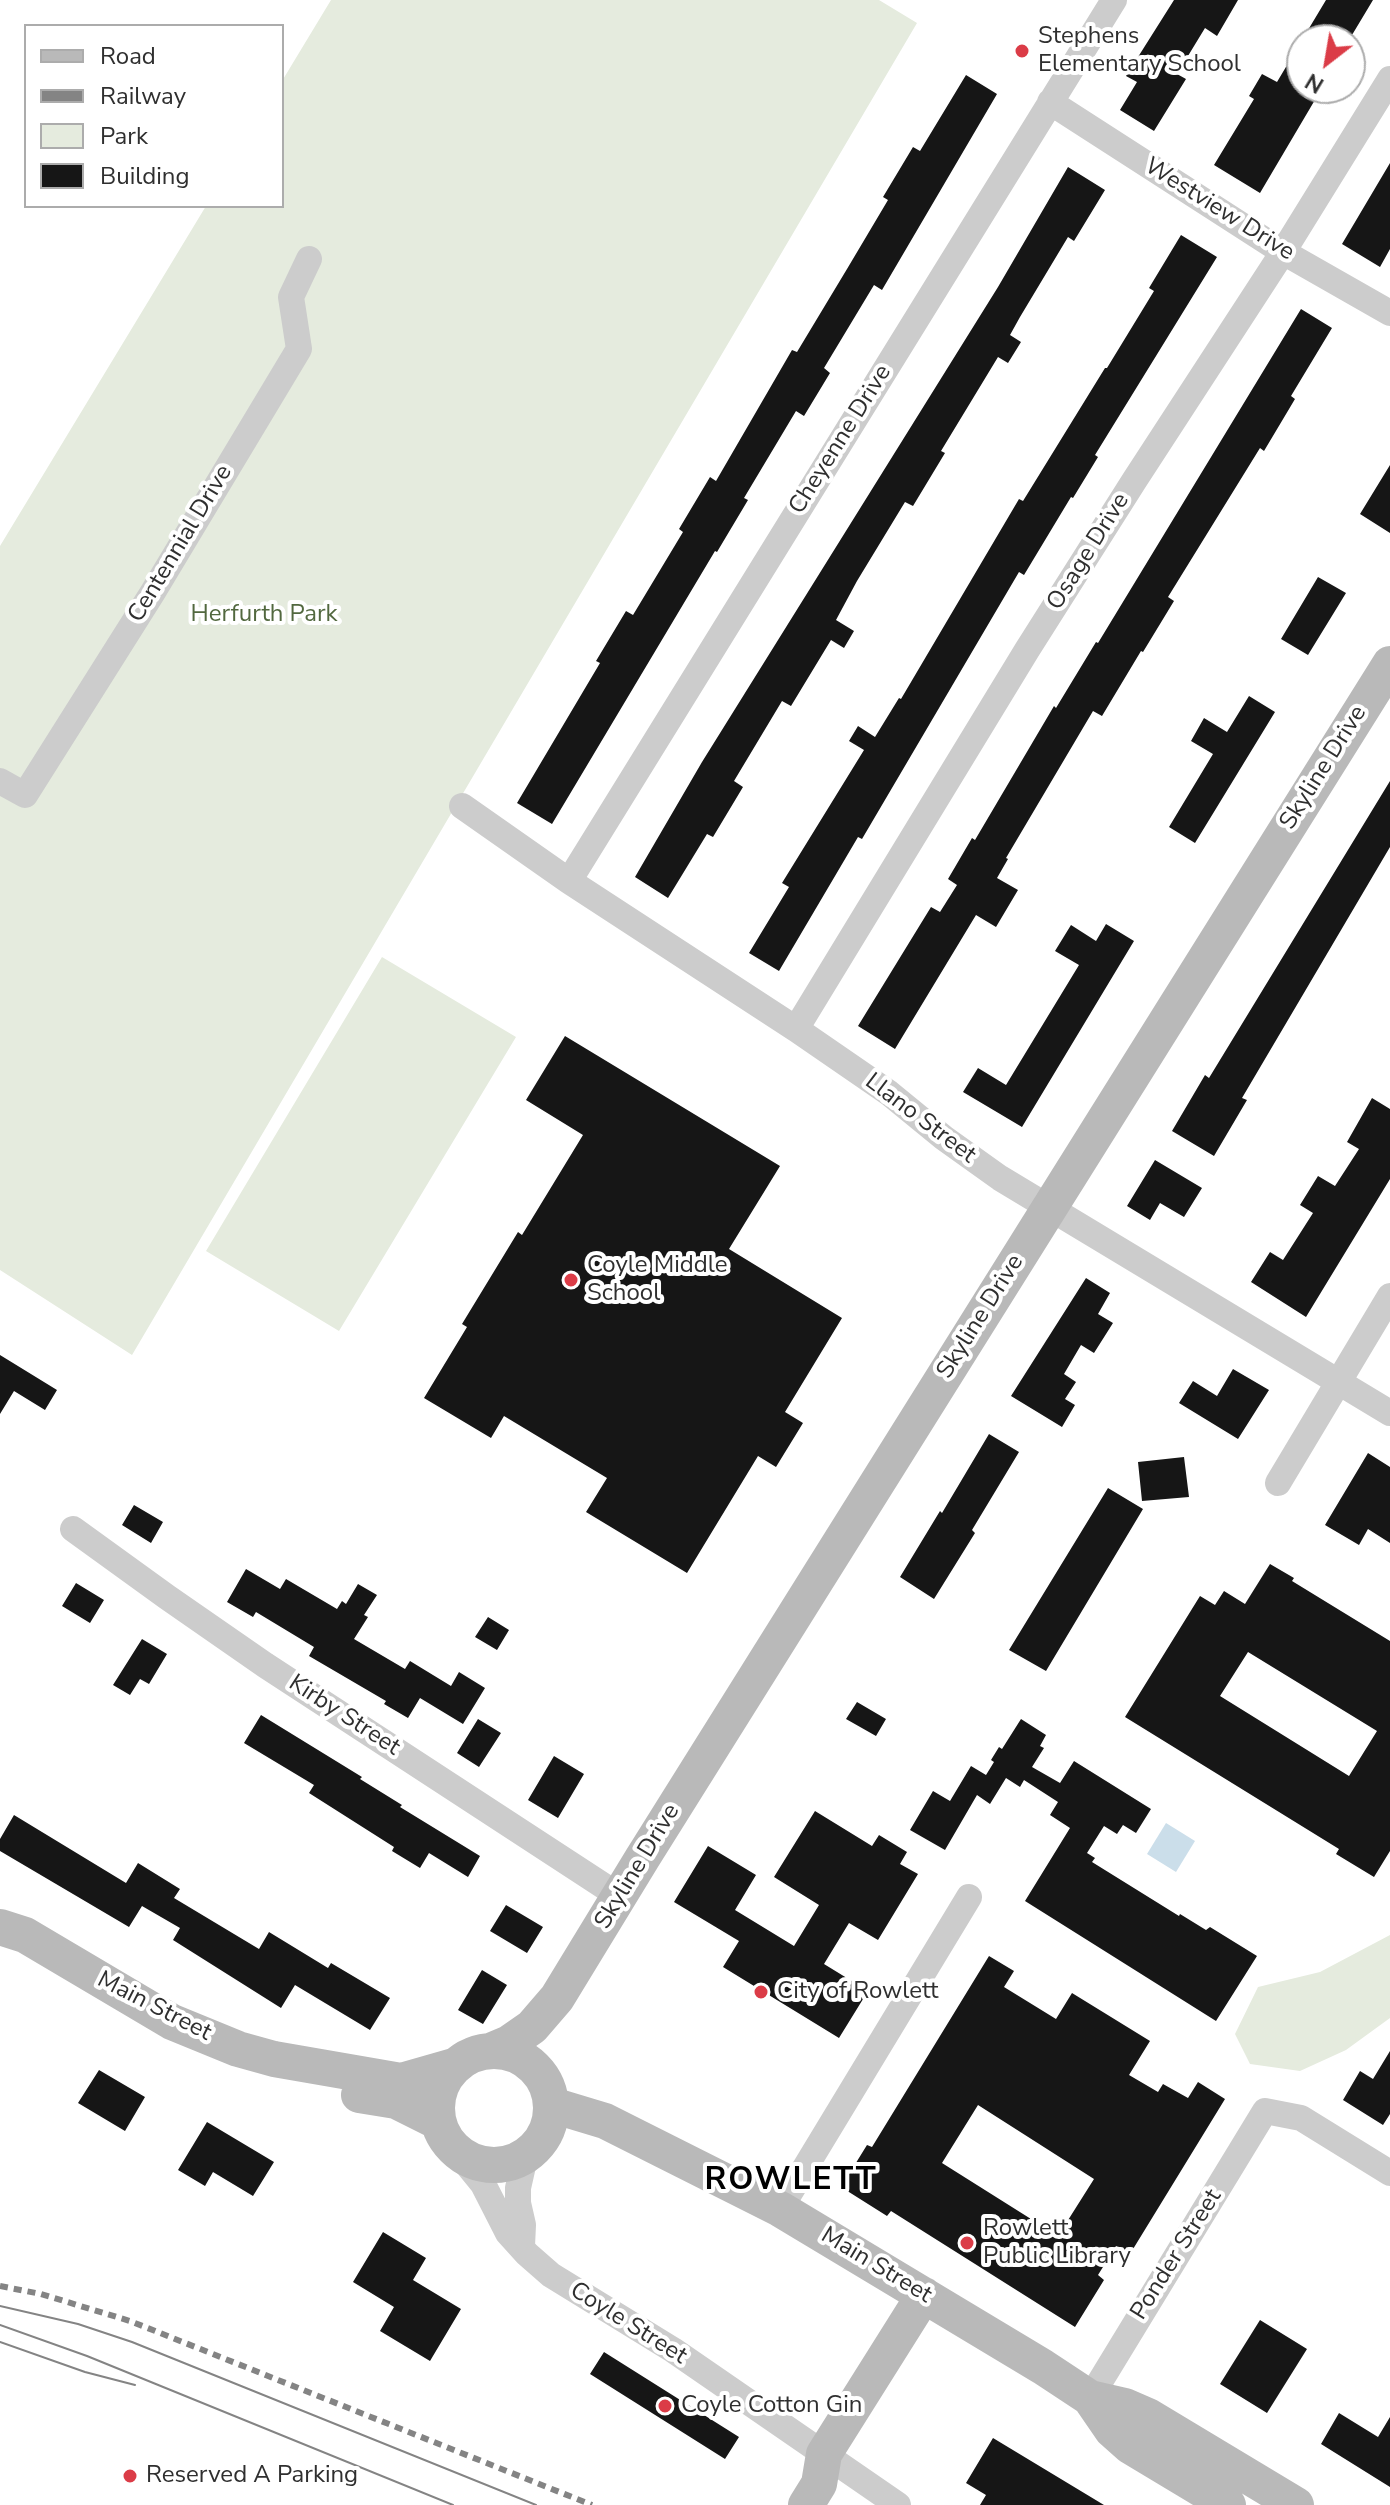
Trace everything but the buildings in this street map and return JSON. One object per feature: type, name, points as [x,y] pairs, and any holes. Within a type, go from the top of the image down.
[{"type":"street","name":"Cheyenne Drive","points":[[569,881],[1114,0]]},
{"type":"street","name":"Osage Drive","points":[[796,1029],[1027,650],[1283,252],[1390,79]]},
{"type":"street","name":"Westview Drive","points":[[1050,102],[1283,252],[1390,313]]},
{"type":"street","name":"Centennial Drive","points":[[0,781],[25,795],[153,592],[299,349],[291,297],[309,259]]},
{"type":"street","name":"Skyline Drive","points":[[490,2051],[509,2043],[532,2027],[574,1972],[1390,664]]},
{"type":"street","name":"Llano Street","points":[[462,806],[569,881],[889,1093],[1000,1178],[1390,1413]]},
{"type":"street","points":[[1278,1483],[1390,1296]]},
{"type":"street","name":"Kirby Street","points":[[73,1529],[265,1665],[619,1896]]},
{"type":"street","points":[[780,2209],[969,1897]]},
{"type":"street","name":"Main Street","points":[[0,1930],[25,1935],[172,2022],[238,2049],[274,2059],[401,2081],[457,2065],[476,2053],[506,2052],[522,2058],[535,2068],[548,2093],[780,2209],[1090,2398],[1125,2406],[1148,2416],[1296,2505]]},
{"type":"street","name":"Main Street","points":[[0,1930],[65,1984],[97,2006],[161,2042],[199,2059],[249,2077],[293,2087],[396,2101],[438,2122]]},
{"type":"street","name":"Skyline Drive","points":[[548,2093],[548,2045],[559,2006],[574,1972]]},
{"type":"street","points":[[457,2065],[444,2080],[437,2100],[438,2122],[449,2144],[457,2152]]},
{"type":"street","points":[[522,2246],[523,2225],[518,2188],[534,2149],[550,2123],[548,2093]]},
{"type":"street","name":"Ponder Street","points":[[1090,2398],[1265,2111],[1301,2118],[1390,2173]]},
{"type":"street","name":"Main Street","points":[[457,2152],[473,2162],[490,2166],[508,2164],[534,2149],[571,2136],[607,2137],[655,2146]]},
{"type":"street","name":"Coyle Street","points":[[457,2152],[483,2184],[508,2233],[538,2264],[566,2286],[673,2350],[898,2505]]},
{"type":"street","points":[[806,2505],[819,2484],[824,2454],[924,2295]]},
{"type":"street","name":"Main Street","points":[[1090,2398],[1112,2430],[1130,2446],[1228,2505]]},
{"type":"street","points":[[779,2505],[801,2469],[824,2454]]},
{"type":"green space","name":"Herfurth Park","points":[[331,0],[879,0],[917,23],[132,1355],[0,1270],[0,546],[205,208],[284,208],[284,78]]},
{"type":"green space","points":[[382,957],[516,1037],[339,1331],[206,1251]]},
{"type":"green space","points":[[1390,1935],[1390,2018],[1346,2050],[1300,2071],[1250,2064],[1235,2034],[1258,1987],[1320,1972]]},
{"type":"water","points":[[1166,1823],[1195,1841],[1176,1872],[1147,1854]]},
{"type":"tram line","points":[[0,2306],[78,2324],[132,2342],[536,2505]]},
{"type":"tram line","points":[[0,2325],[87,2356],[453,2505]]},
{"type":"tram line","points":[[0,2342],[85,2372],[135,2385]]},
{"type":"railway","points":[[0,2286],[41,2294],[130,2321],[592,2505]]},
{"type":"place","name":"Stephens Elementary School","points":[[1022,51]]},
{"type":"place","name":"Coyle Middle School","points":[[571,1280]]},
{"type":"place","name":"City of Rowlett","points":[[761,1992]]},
{"type":"place","name":"Rowlett Public Library","points":[[967,2243]]},
{"type":"place","name":"Coyle Cotton Gin","points":[[665,2406]]},
{"type":"place","name":"Reserved A Parking","points":[[130,2476]]},
{"type":"district","name":"ROWLETT","points":[[791,2181]]}]
